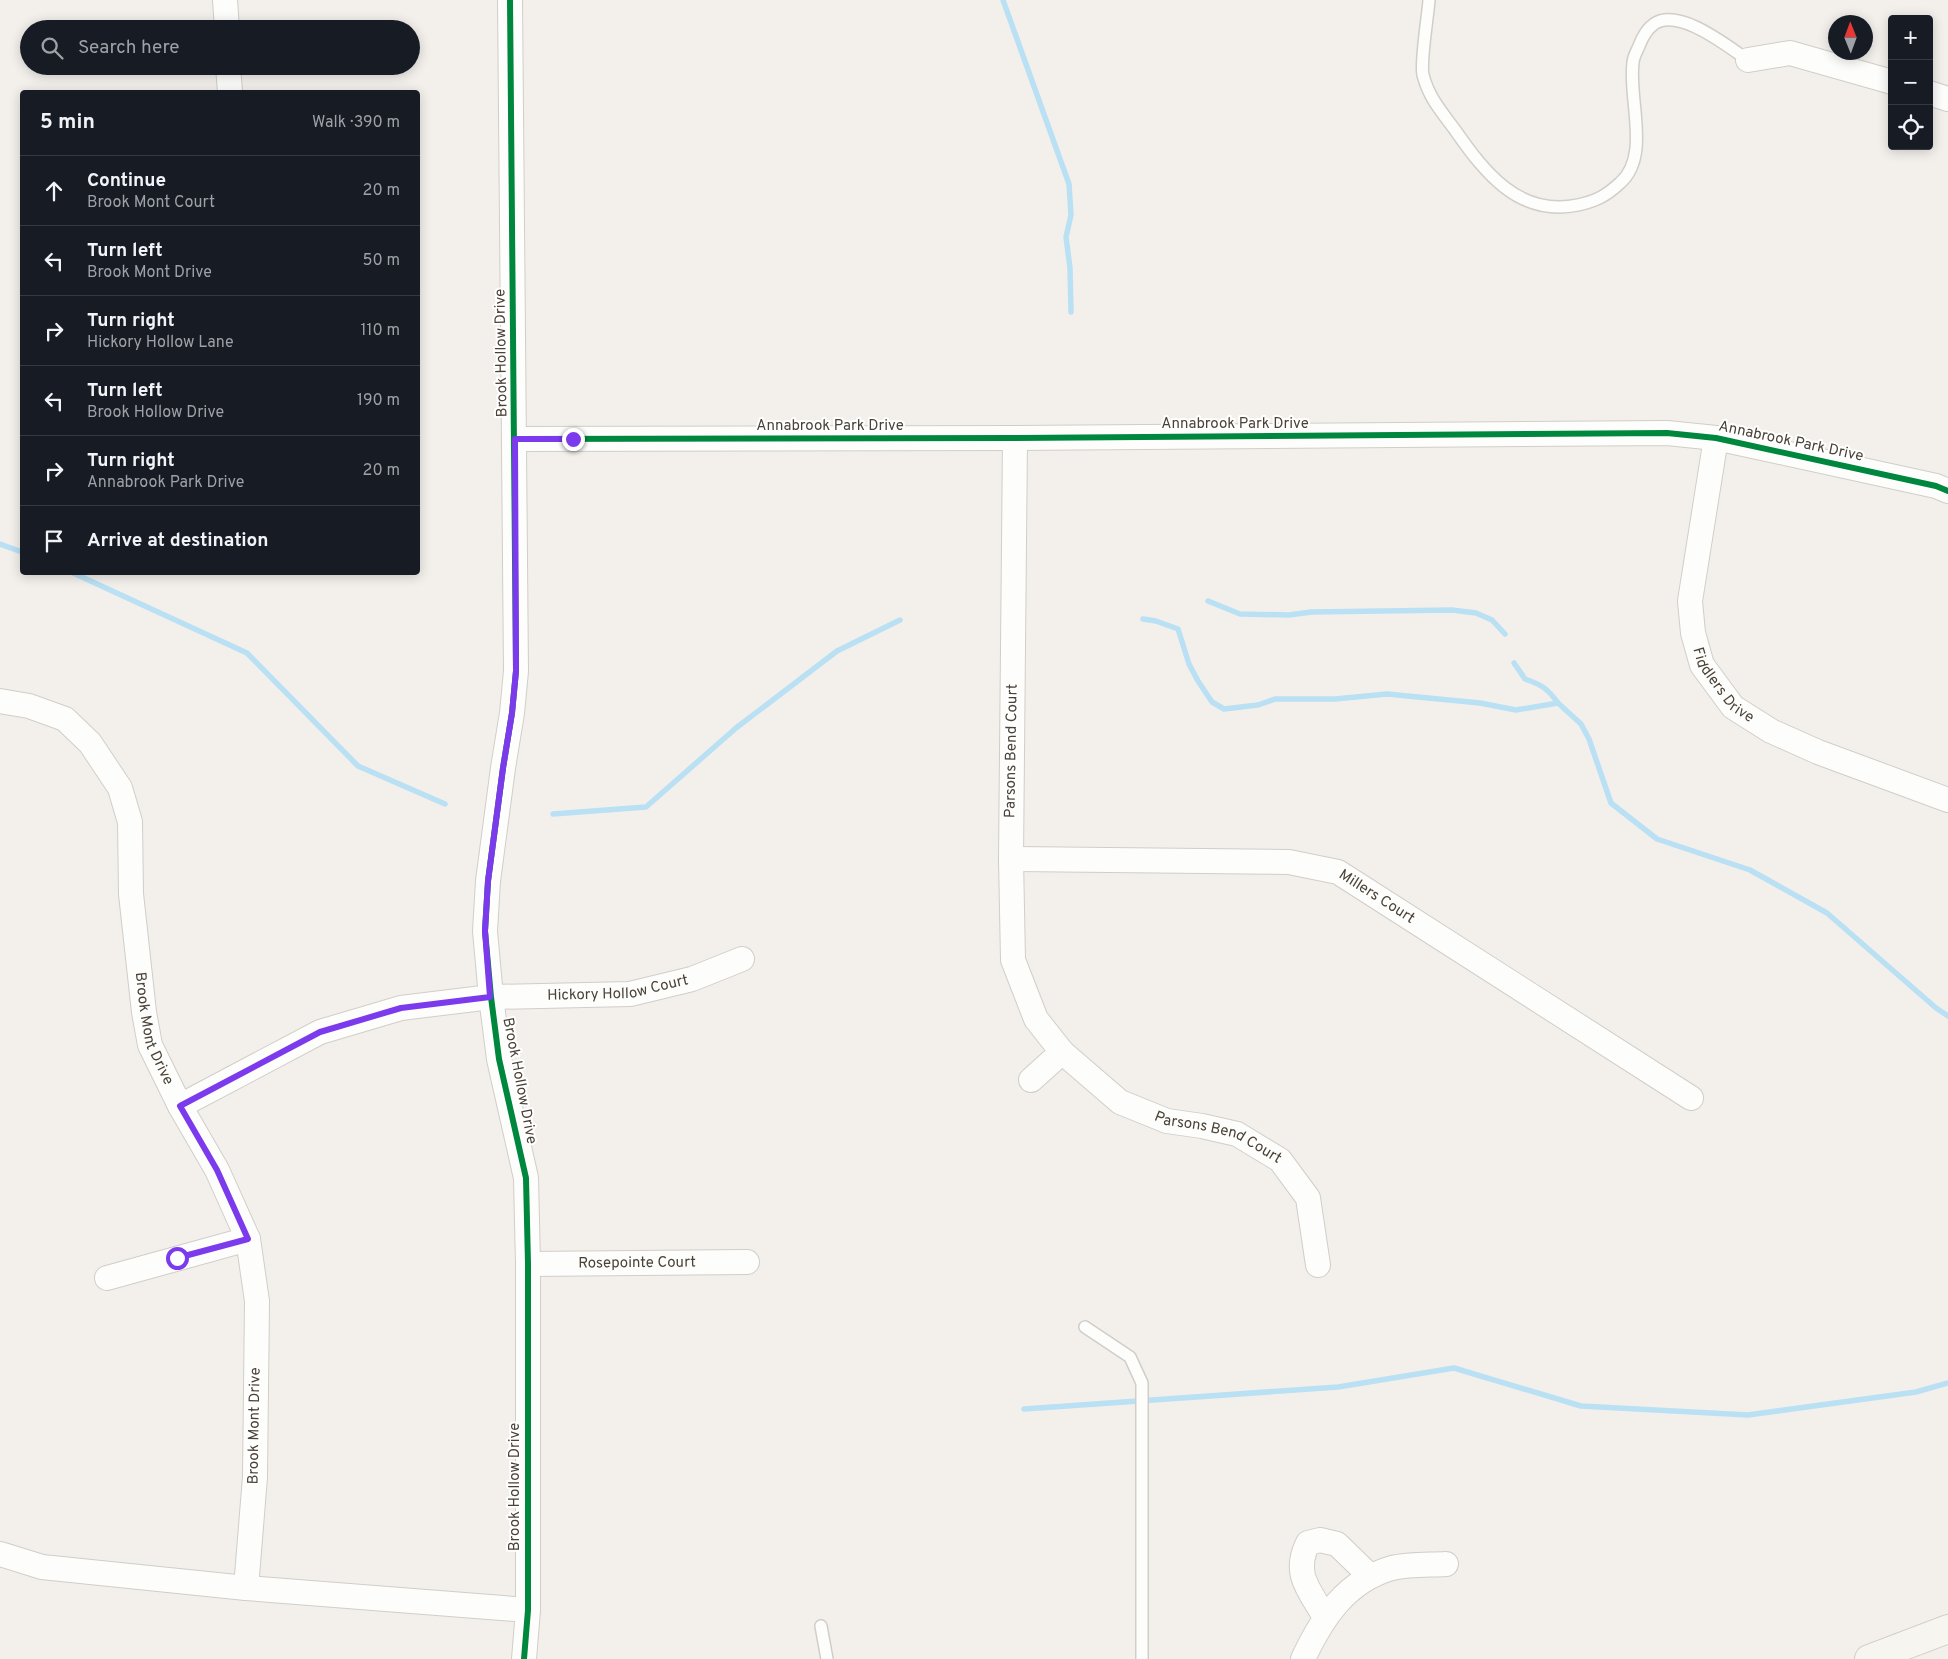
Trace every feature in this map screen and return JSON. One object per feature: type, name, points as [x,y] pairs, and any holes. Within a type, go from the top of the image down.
[{"type":"main road","points":[[1868,1659],[1948,1629]]},
{"type":"street","points":[[225,0],[226,20]]},
{"type":"street","name":"Brook Hollow Drive","points":[[510,0],[516,671],[512,713],[488,881],[485,931],[490,997],[499,1059],[526,1178],[528,1264],[528,1610],[524,1659]]},
{"type":"street","points":[[1748,60],[1790,53],[1888,81]]},
{"type":"street","points":[[229,75],[230,90]]},
{"type":"street","points":[[1933,94],[1948,99]]},
{"type":"street","name":"Annabrook Park Drive","points":[[515,439],[1016,438],[1667,433],[1716,438],[1936,486],[1948,492]]},
{"type":"street","name":"Parsons Bend Court","points":[[1016,438],[1011,859],[1013,960],[1036,1019],[1062,1052],[1120,1102],[1167,1121],[1237,1134],[1280,1160],[1308,1198],[1318,1265]]},
{"type":"street","name":"Fiddlers Drive","points":[[1716,438],[1690,601],[1693,633],[1702,665],[1732,707],[1771,731],[1818,752],[1948,800]]},
{"type":"street","name":"Brook Mont Drive","points":[[0,701],[29,706],[65,719],[90,743],[120,788],[130,822],[131,894],[145,1020],[150,1045],[180,1106],[217,1170],[248,1239],[256,1310],[256,1476],[246,1588]]},
{"type":"street","name":"Millers Court","points":[[1011,859],[1288,862],[1338,872],[1690,1098]]},
{"type":"street","name":"Hickory Hollow Court","points":[[180,1106],[320,1032],[401,1008],[490,997],[630,994],[692,979],[742,959]]},
{"type":"street","points":[[1030,1080],[1062,1052]]},
{"type":"street","points":[[107,1278],[248,1239]]},
{"type":"street","name":"Rosepointe Court","points":[[528,1264],[747,1262]]},
{"type":"street","points":[[1325,1617],[1301,1573],[1302,1554],[1308,1544],[1320,1540],[1337,1544],[1370,1576]]},
{"type":"street","points":[[0,1554],[42,1567],[246,1588],[528,1610]]},
{"type":"street","points":[[1303,1659],[1325,1617],[1334,1605],[1370,1576],[1394,1568],[1446,1564]]},
{"type":"lane","points":[[1429,0],[1422,72],[1428,93],[1476,159],[1505,189],[1532,204],[1561,208],[1597,201],[1622,182],[1631,168],[1638,145],[1633,94],[1633,62],[1643,37],[1655,24],[1671,19],[1693,25],[1748,60]]},
{"type":"lane","points":[[1085,1327],[1130,1357],[1142,1383],[1142,1659]]},
{"type":"lane","points":[[821,1626],[828,1659]]},
{"type":"waterway","points":[[1003,0],[1069,184],[1071,215],[1066,237],[1070,268],[1071,312]]},
{"type":"waterway","points":[[0,544],[20,551]]},
{"type":"waterway","points":[[78,575],[247,653],[358,766],[445,804]]},
{"type":"waterway","points":[[1208,601],[1240,614],[1289,615],[1311,612],[1452,610],[1476,613],[1492,620],[1505,634]]},
{"type":"waterway","points":[[1143,619],[1156,621],[1178,629],[1189,664],[1198,681],[1212,702],[1224,709],[1258,705],[1275,699],[1335,699],[1387,694],[1480,703],[1516,710],[1558,703],[1581,724],[1589,739],[1611,803],[1657,839],[1750,870],[1827,913],[1936,1008],[1948,1016]]},
{"type":"waterway","points":[[553,814],[646,807],[736,728],[837,651],[900,620]]},
{"type":"waterway","points":[[1514,663],[1525,679],[1544,688],[1558,703]]},
{"type":"waterway","points":[[1024,1409],[1338,1387],[1454,1368],[1581,1406],[1748,1415],[1916,1392],[1948,1383]]},
{"type":"cycle path","points":[[510,0],[516,671],[512,713],[488,881],[485,931],[499,1059],[526,1178],[528,1264],[528,1610],[524,1659]]},
{"type":"cycle path","points":[[515,439],[1015,438],[1667,433],[1716,438],[1936,486],[1948,491]]},
{"type":"route","points":[[177,1258],[248,1239],[217,1170],[180,1106],[320,1032],[401,1008],[490,997],[485,931],[488,881],[512,713],[516,671],[515,439],[573,439]]}]
